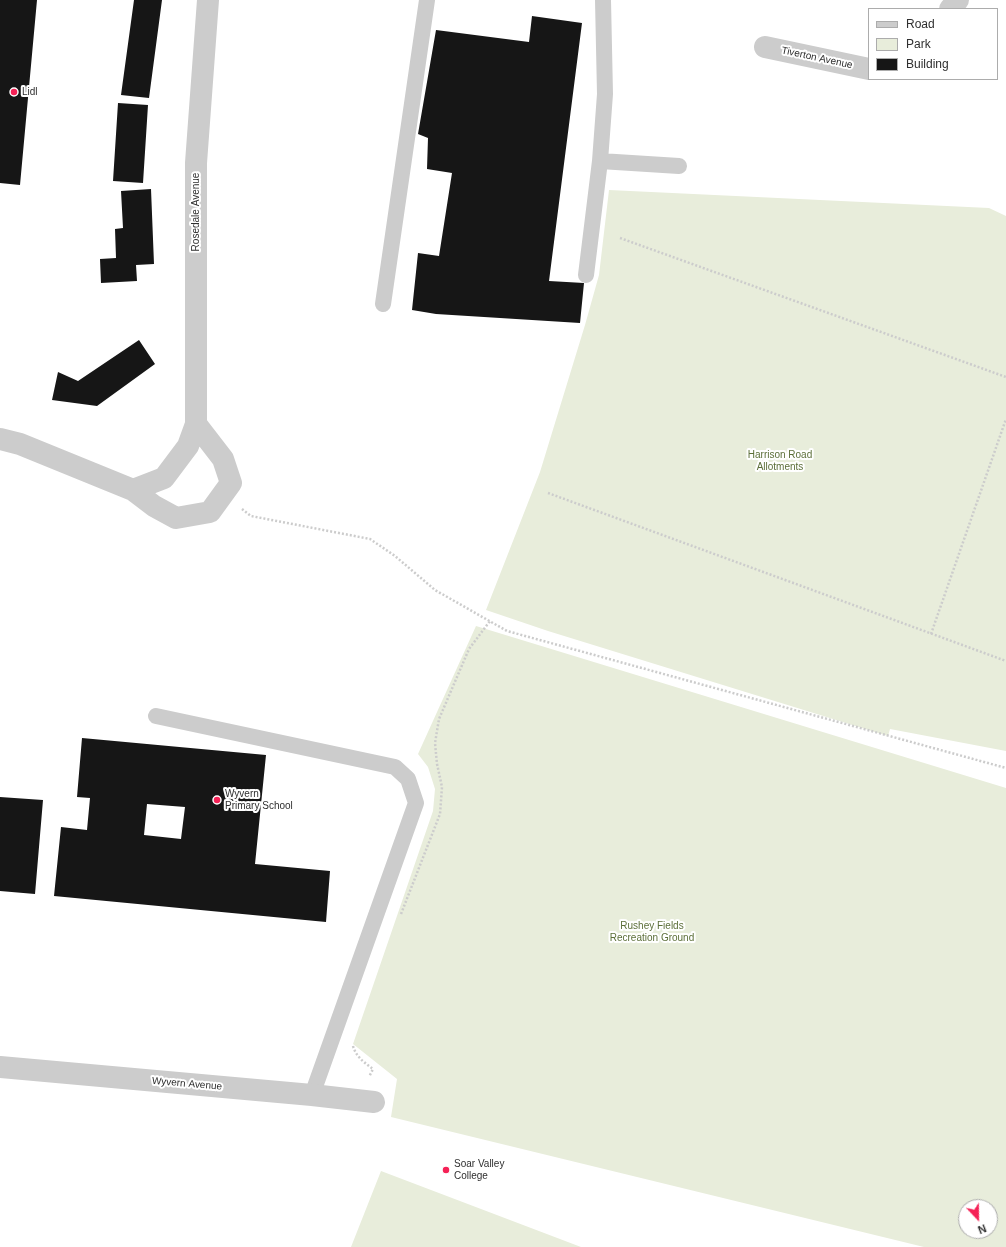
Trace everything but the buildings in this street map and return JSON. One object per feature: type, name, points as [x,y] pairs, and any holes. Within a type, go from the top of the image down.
[{"type":"street","name":"Rosedale Avenue","points":[[133,490],[164,478],[188,446],[196,424],[196,163],[208,0]]},
{"type":"street","points":[[951,8],[958,0]]},
{"type":"street","name":"Tiverton Avenue","points":[[765,47],[868,69]]},
{"type":"street","points":[[0,439],[20,444],[133,490],[154,506],[176,518],[210,512],[231,483],[223,459],[196,424]]},
{"type":"street","name":"Wyvern Avenue","points":[[0,1067],[374,1102]]},
{"type":"lane","points":[[383,304],[427,0]]},
{"type":"lane","points":[[586,276],[600,161],[605,94],[603,0]]},
{"type":"lane","points":[[600,161],[679,166]]},
{"type":"lane","points":[[156,716],[395,767],[408,779],[416,803],[312,1095]]},
{"type":"path","points":[[620,238],[1006,377]]},
{"type":"path","points":[[931,634],[1006,419]]},
{"type":"path","points":[[548,493],[1006,661]]},
{"type":"path","points":[[221,497],[252,516],[370,539],[395,556],[435,590],[507,631],[1006,768]]},
{"type":"green space","name":"Harrison Road Allotments","points":[[609,190],[989,208],[1006,216],[1006,751],[890,729],[888,736],[548,631],[486,610],[540,472],[585,325],[599,275]]},
{"type":"green space","name":"Rushey Fields Recreation Ground","points":[[476,626],[1006,788],[1006,1247],[924,1247],[391,1117],[397,1079],[353,1044],[433,811],[435,789],[428,767],[418,754]]},
{"type":"green space","points":[[381,1171],[581,1247],[351,1247]]},
{"type":"place","name":"Lidl","points":[[14,92]]},
{"type":"place","name":"Wyvern Primary School","points":[[217,800]]},
{"type":"place","name":"Soar Valley College","points":[[446,1170]]}]
